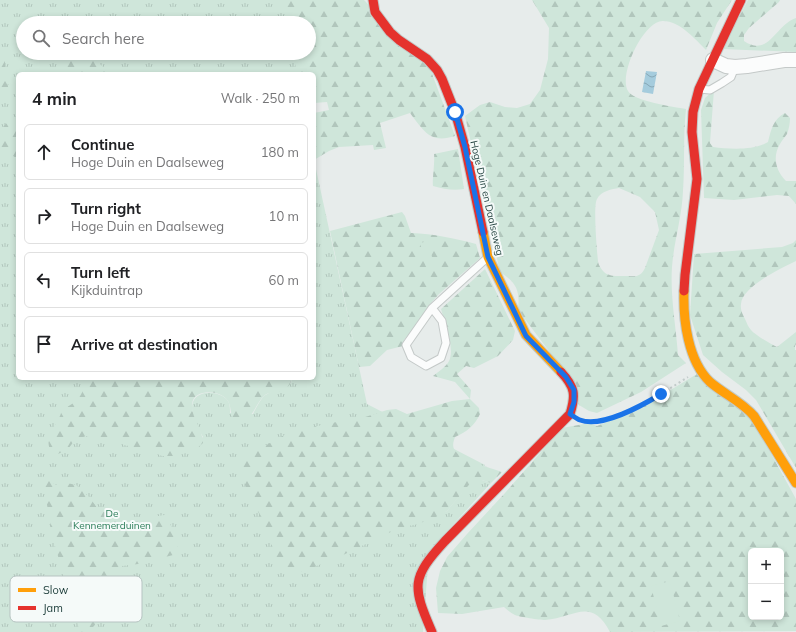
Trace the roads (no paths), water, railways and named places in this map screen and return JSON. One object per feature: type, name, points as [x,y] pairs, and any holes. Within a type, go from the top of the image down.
[{"type":"street","name":"Hoge Duin en Daalseweg","points":[[373,0],[375,12],[390,32],[427,59],[437,70],[455,112],[465,147],[488,257],[526,336],[566,377],[574,390],[574,402],[570,414],[467,518],[426,563],[420,573],[418,581],[422,610],[432,632]]},
{"type":"street","points":[[741,0],[699,89],[694,105],[692,125],[698,176],[684,277],[686,331],[690,346],[700,370],[713,384],[738,402],[753,416],[796,483]]},
{"type":"street","points":[[713,60],[726,66],[735,67],[784,60],[796,60]]},
{"type":"lane","points":[[699,89],[710,90],[722,83],[731,77],[735,67]]},
{"type":"lane","points":[[432,308],[442,321],[446,342],[441,358],[426,366],[411,357],[406,345],[432,308],[488,257]]},
{"type":"water","points":[[646,71],[657,72],[653,94],[642,92]]},
{"type":"park label","name":"De Kennemerduinen","points":[[112,518]]}]
